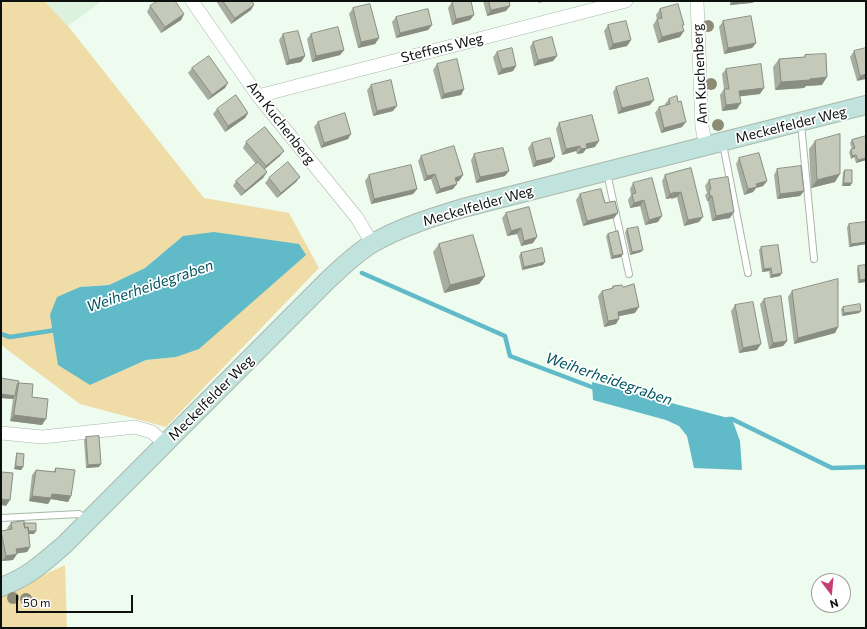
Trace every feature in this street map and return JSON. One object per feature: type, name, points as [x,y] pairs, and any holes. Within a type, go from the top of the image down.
[{"type":"main road","name":"Meckelfelder Weg","points":[[1,587],[18,580],[39,567],[88,521],[328,280],[355,255],[372,243],[411,225],[447,213],[866,105]]},
{"type":"street","name":"Am Kuchenberg","points":[[192,1],[258,96],[357,218],[372,243]]},
{"type":"street","name":"Steffens Weg","points":[[258,96],[626,1]]},
{"type":"street","name":"Am Kuchenberg","points":[[697,1],[702,127],[714,144]]},
{"type":"street","name":"Meckelfelder Weg","points":[[1,433],[42,437],[135,427],[152,432],[165,444]]},
{"type":"lane","points":[[801,122],[814,259]]},
{"type":"lane","points":[[714,144],[748,273]]},
{"type":"lane","points":[[607,171],[629,274]]},
{"type":"lane","points":[[1,518],[79,514],[88,521]]},
{"type":"shaded area","points":[[1,1],[44,1],[68,26],[204,198],[289,213],[319,268],[166,427],[80,404],[1,345]],"holes":[[[183,236],[176,357],[146,360],[90,385],[80,287],[109,285],[145,268]]]},
{"type":"shaded area","points":[[44,1],[102,1],[68,26]]},
{"type":"shaded area","points":[[65,565],[67,628],[1,628],[1,592],[28,582]]},
{"type":"water","points":[[214,232],[299,244],[306,255],[199,349],[176,357],[146,360],[90,385],[58,365],[50,315],[57,297],[80,287],[109,285],[145,268],[183,236]]},
{"type":"water","points":[[592,382],[732,419],[740,441],[742,470],[694,468],[687,436],[679,426],[666,420],[593,400]]},
{"type":"building","points":[[158,1],[175,1],[184,14],[165,27],[150,6]]},
{"type":"building","points":[[223,1],[252,1],[254,5],[235,18]]},
{"type":"building","points":[[471,1],[474,15],[456,19],[452,2]]},
{"type":"building","points":[[489,1],[509,1],[510,6],[491,10]]},
{"type":"building","points":[[370,4],[379,38],[361,42],[353,8]]},
{"type":"building","points":[[678,4],[684,25],[682,25],[684,31],[662,37],[657,19],[662,18],[660,9]]},
{"type":"building","points":[[428,9],[432,25],[400,33],[396,17]]},
{"type":"building","points":[[751,16],[756,43],[728,48],[723,21]]},
{"type":"building","points":[[626,21],[631,40],[613,44],[608,25]]},
{"type":"building","points":[[338,27],[344,50],[316,56],[311,34]]},
{"type":"building","points":[[298,31],[305,56],[289,60],[283,34]]},
{"type":"building","points":[[552,37],[557,56],[538,60],[533,42]]},
{"type":"building","points":[[512,48],[516,66],[502,69],[497,52]]},
{"type":"building","points":[[866,48],[866,74],[860,76],[854,51]]},
{"type":"building","points":[[826,54],[827,77],[781,82],[779,59],[805,57],[805,55]]},
{"type":"building","points":[[209,56],[228,83],[212,95],[192,68]]},
{"type":"building","points":[[457,59],[464,89],[444,94],[437,64]]},
{"type":"building","points":[[761,64],[764,88],[739,91],[741,103],[726,105],[724,89],[729,89],[726,69]]},
{"type":"building","points":[[648,78],[654,100],[622,108],[616,87]]},
{"type":"building","points":[[391,80],[397,106],[377,111],[371,85]]},
{"type":"building","points":[[236,95],[248,113],[228,126],[217,109]]},
{"type":"building","points":[[677,96],[678,102],[681,101],[686,122],[664,128],[659,107],[670,104],[669,99]]},
{"type":"building","points":[[345,113],[351,134],[324,143],[318,122]]},
{"type":"building","points":[[592,115],[599,141],[586,144],[587,148],[581,149],[580,146],[566,149],[559,123]]},
{"type":"building","points":[[265,127],[284,151],[266,166],[246,142]]},
{"type":"building","points":[[840,134],[840,174],[817,180],[815,141]]},
{"type":"building","points":[[866,136],[866,158],[858,160],[856,155],[852,156],[851,149],[855,148],[852,140]]},
{"type":"building","points":[[550,138],[555,157],[536,161],[532,143]]},
{"type":"building","points":[[454,146],[463,175],[455,178],[457,184],[440,189],[435,174],[427,176],[421,156]]},
{"type":"building","points":[[503,148],[509,171],[480,177],[474,154]]},
{"type":"building","points":[[759,153],[767,181],[756,184],[757,187],[748,189],[739,158]]},
{"type":"building","points":[[258,162],[267,172],[245,191],[236,181]]},
{"type":"building","points":[[288,162],[300,177],[281,193],[269,178]]},
{"type":"building","points":[[411,165],[417,189],[374,199],[369,175]]},
{"type":"building","points":[[801,166],[804,191],[780,194],[777,169]]},
{"type":"building","points":[[691,168],[703,217],[688,220],[681,192],[670,194],[665,175]]},
{"type":"building","points":[[845,170],[852,170],[852,183],[844,183]]},
{"type":"building","points":[[728,177],[734,212],[716,216],[712,196],[710,196],[709,190],[711,189],[709,180]]},
{"type":"building","points":[[652,178],[662,216],[649,220],[644,200],[634,203],[632,194],[636,193],[633,183]]},
{"type":"building","points":[[601,189],[605,203],[615,201],[618,213],[587,221],[580,194]]},
{"type":"building","points":[[529,207],[537,237],[524,241],[521,228],[511,231],[506,213]]},
{"type":"building","points":[[866,222],[866,242],[851,244],[849,224]]},
{"type":"building","points":[[638,227],[643,250],[632,252],[627,229]]},
{"type":"building","points":[[618,231],[623,254],[613,256],[608,234]]},
{"type":"building","points":[[473,235],[485,276],[450,285],[439,244]]},
{"type":"building","points":[[778,245],[782,273],[772,275],[771,268],[764,269],[761,247]]},
{"type":"building","points":[[542,248],[545,262],[524,267],[521,253]]},
{"type":"building","points":[[866,265],[866,279],[860,280],[858,266]]},
{"type":"building","points":[[838,279],[838,327],[798,338],[792,291]]},
{"type":"building","points":[[634,284],[639,307],[618,312],[619,319],[608,321],[602,291],[613,288],[613,286],[622,285],[623,287]]},
{"type":"building","points":[[781,296],[787,341],[773,343],[764,299]]},
{"type":"building","points":[[753,302],[761,344],[743,348],[735,305]]},
{"type":"building","points":[[860,304],[861,311],[844,313],[843,307]]},
{"type":"building","points":[[1,378],[19,381],[15,396],[1,394]]},
{"type":"building","points":[[19,383],[33,384],[32,397],[48,399],[46,419],[14,415]]},
{"type":"building","points":[[99,436],[101,464],[88,465],[86,437]]},
{"type":"building","points":[[17,453],[24,454],[23,467],[16,466]]},
{"type":"building","points":[[56,468],[75,470],[71,496],[52,494],[51,498],[32,496],[36,470],[55,472]]},
{"type":"building","points":[[1,472],[13,473],[10,500],[1,499]]},
{"type":"building","points":[[24,521],[25,528],[28,527],[30,547],[16,549],[17,554],[6,556],[1,531],[12,529],[11,523]]},
{"type":"building","points":[[24,523],[36,523],[36,531],[28,531],[28,527],[25,528]]},
{"type":"waterway","name":"Weiherheidegraben","points":[[362,273],[505,336],[510,356],[597,389]]},
{"type":"waterway","name":"Weiherheidegraben","points":[[1,334],[10,337],[56,330]]},
{"type":"waterway","name":"Weiherheidegraben","points":[[728,419],[732,419],[832,468],[866,467]]}]
